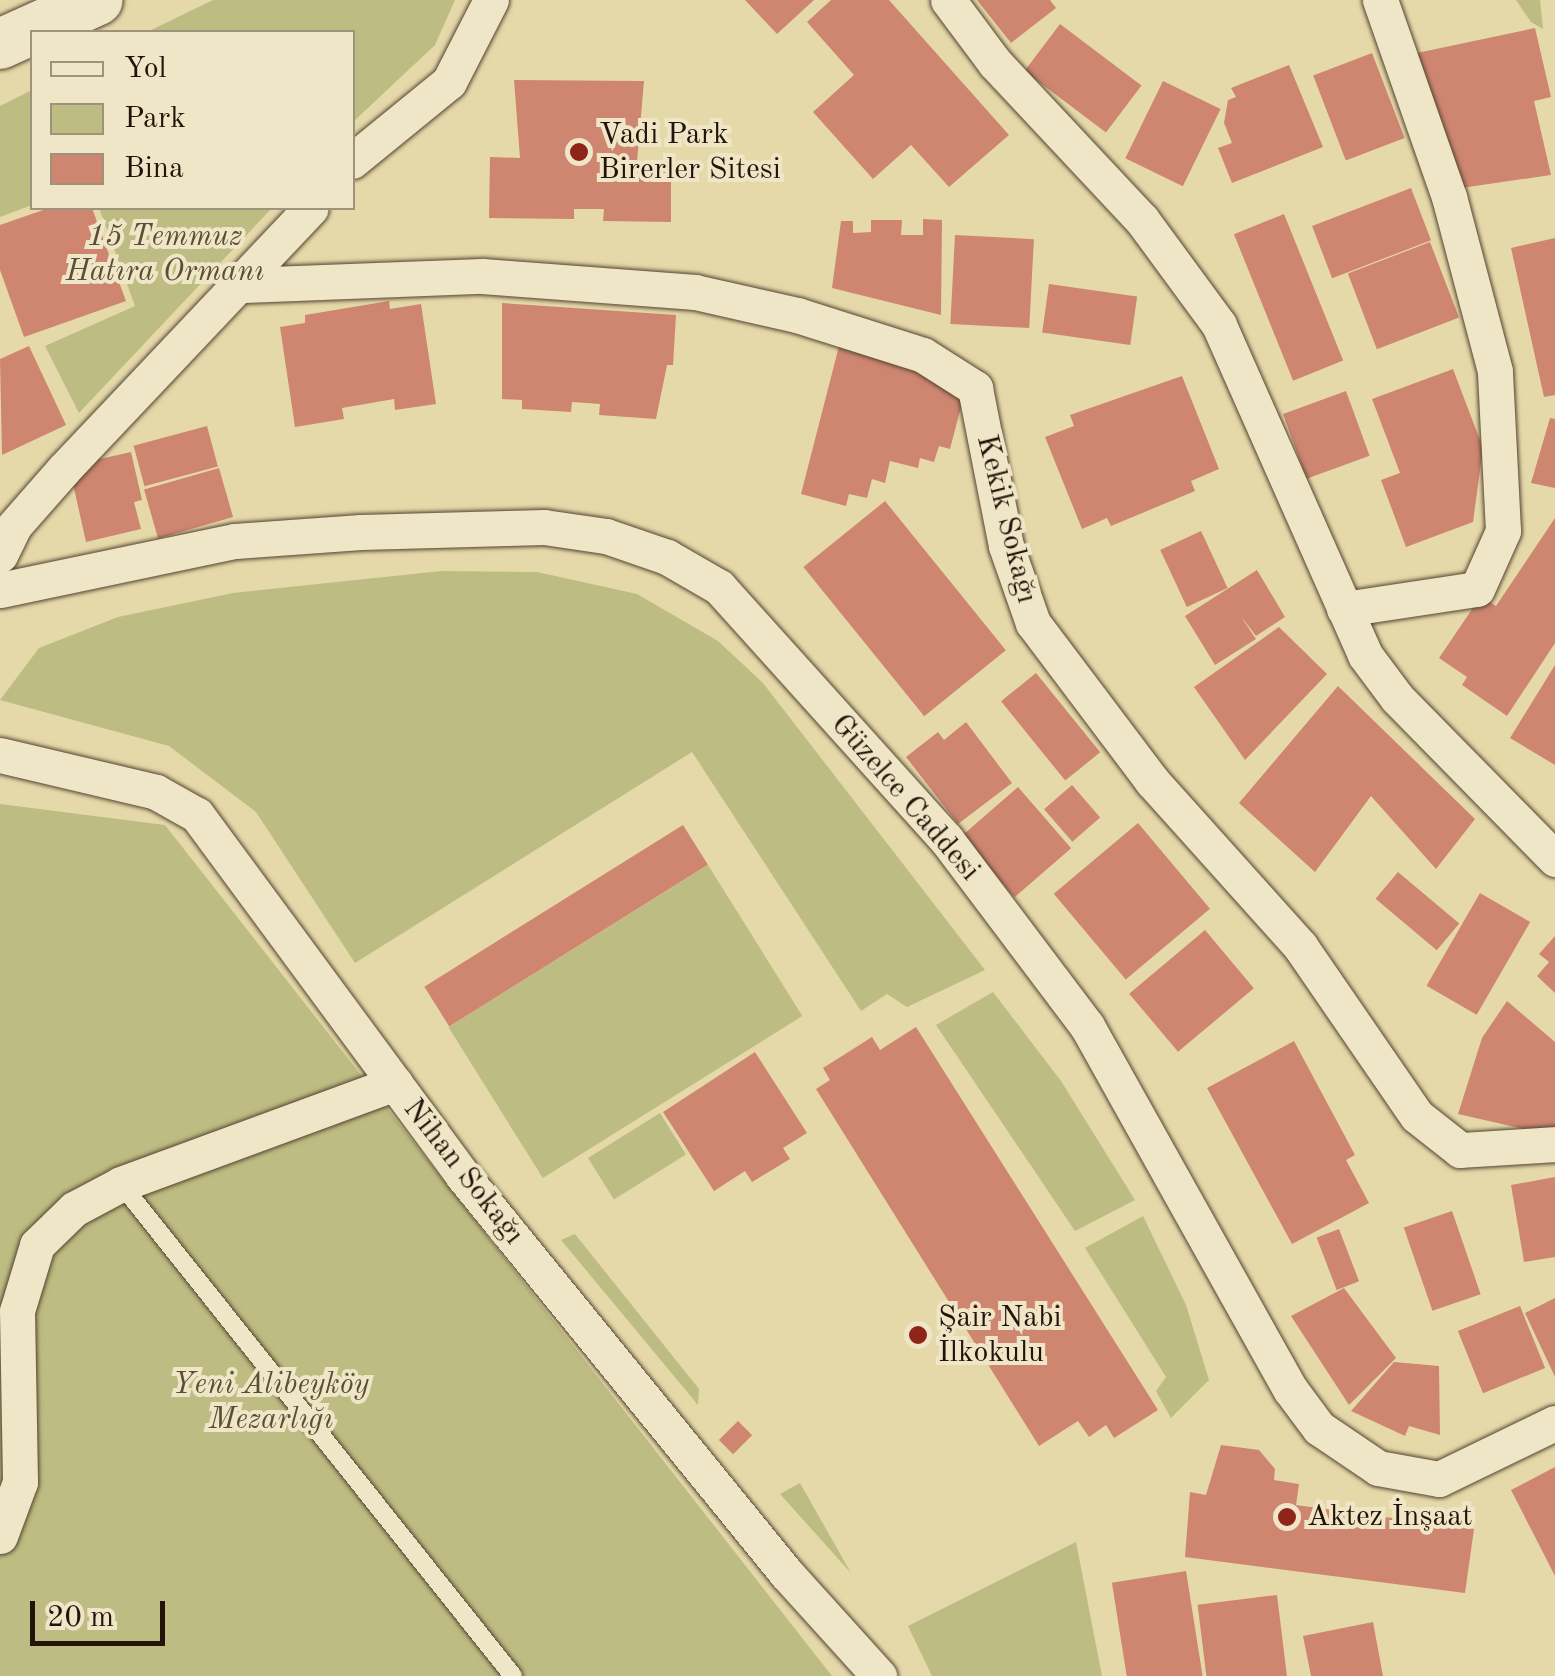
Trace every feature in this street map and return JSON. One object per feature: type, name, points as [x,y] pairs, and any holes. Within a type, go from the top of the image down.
[{"type":"main road","points":[[31,30],[98,0]]},
{"type":"main road","points":[[0,44],[30,31]]},
{"type":"street","points":[[355,159],[450,82],[491,0]]},
{"type":"street","points":[[948,0],[995,64],[1142,220],[1219,325],[1365,655],[1397,698],[1555,859]]},
{"type":"street","points":[[1344,609],[1477,589],[1503,531],[1496,371],[1449,197],[1380,0]]},
{"type":"street","points":[[0,555],[14,526],[64,469],[208,314],[244,284],[309,210]]},
{"type":"street","name":"Kekik Sokağı","points":[[244,284],[482,276],[695,292],[797,315],[922,355],[975,388],[1006,546],[1033,623],[1152,781],[1300,946],[1417,1116],[1460,1150],[1555,1144]]},
{"type":"street","name":"Güzelce Caddesi","points":[[0,590],[235,542],[362,532],[544,527],[606,536],[667,557],[719,587],[946,839],[1087,1026],[1290,1389],[1319,1428],[1378,1468],[1439,1478],[1555,1422]]},
{"type":"street","name":"Nihan Sokağı","points":[[0,755],[156,792],[197,816],[395,1083],[773,1557],[879,1676]]},
{"type":"street","points":[[0,1536],[20,1482],[17,1311],[37,1246],[74,1209],[121,1184],[395,1083]]},
{"type":"lane","points":[[121,1184],[513,1676]]},
{"type":"green space","points":[[213,0],[455,0],[435,45],[355,120],[355,30],[151,30]]},
{"type":"green space","points":[[1516,0],[1540,0],[1543,29],[1531,22]]},
{"type":"green space","name":"15 Temmuz Hatıra Ormanı","points":[[30,91],[30,206],[0,217],[0,106]]},
{"type":"green space","name":"15 Temmuz Hatıra Ormanı","points":[[100,210],[270,210],[79,413],[45,346],[135,306]]},
{"type":"green space","points":[[441,571],[537,572],[637,594],[718,641],[763,683],[985,970],[907,1007],[887,994],[861,1011],[692,752],[355,963],[256,812],[169,746],[0,700],[39,648],[118,617],[233,593]]},
{"type":"green space","name":"Yeni Alibeyköy Mezarlığı","points":[[0,804],[165,825],[832,1676],[0,1676]]},
{"type":"green space","points":[[708,865],[802,1016],[543,1178],[448,1027]]},
{"type":"green space","points":[[993,992],[1061,1081],[1135,1200],[1075,1231],[936,1025]]},
{"type":"green space","points":[[660,1113],[686,1155],[614,1200],[588,1158]]},
{"type":"green space","points":[[1143,1216],[1186,1305],[1209,1380],[1171,1418],[1156,1391],[1166,1377],[1085,1248]]},
{"type":"green space","points":[[575,1234],[699,1389],[698,1405],[561,1240]]},
{"type":"green space","points":[[800,1483],[851,1573],[780,1494]]},
{"type":"green space","points":[[1076,1542],[1102,1676],[932,1676],[908,1626]]},
{"type":"building","points":[[745,0],[814,0],[777,34]]},
{"type":"building","points":[[831,0],[889,0],[1009,135],[949,187],[911,145],[873,179],[813,112],[854,75],[807,22]]},
{"type":"building","points":[[977,0],[1050,0],[1056,8],[1011,43]]},
{"type":"building","points":[[1060,24],[1141,85],[1106,133],[1024,71]]},
{"type":"building","points":[[1535,28],[1551,97],[1534,101],[1551,175],[1461,188],[1417,53]]},
{"type":"building","points":[[1372,53],[1405,138],[1346,161],[1313,76]]},
{"type":"building","points":[[1289,65],[1323,147],[1232,183],[1218,148],[1232,143],[1224,123],[1228,100],[1236,97],[1231,88]]},
{"type":"building","name":"Vadi Park Birerler Sitesi","points":[[514,80],[644,81],[637,162],[671,162],[671,222],[603,221],[604,209],[574,209],[574,219],[489,218],[490,157],[520,158]]},
{"type":"building","points":[[1163,81],[1221,109],[1183,186],[1125,158]]},
{"type":"building","points":[[1411,188],[1431,240],[1332,278],[1312,226]]},
{"type":"building","points":[[43,210],[93,210],[126,301],[24,337],[0,270],[0,225]]},
{"type":"building","points":[[1284,214],[1343,360],[1293,381],[1234,234]]},
{"type":"building","points":[[923,219],[942,220],[941,315],[832,288],[841,221],[853,221],[853,233],[871,232],[871,220],[902,220],[901,235],[923,235]]},
{"type":"building","points":[[955,235],[1034,239],[1029,328],[950,324]]},
{"type":"building","points":[[1555,238],[1555,395],[1544,397],[1511,248]]},
{"type":"building","points":[[1430,242],[1459,318],[1377,349],[1348,274]]},
{"type":"building","points":[[1049,284],[1137,296],[1130,345],[1042,333]]},
{"type":"building","points":[[389,301],[390,309],[421,304],[436,404],[395,410],[394,399],[342,408],[344,419],[295,427],[280,327],[305,323],[305,315]]},
{"type":"building","points":[[502,303],[676,315],[673,365],[667,365],[656,419],[599,415],[600,404],[572,402],[571,412],[522,409],[522,400],[502,399]]},
{"type":"building","points":[[29,346],[66,425],[2,455],[0,359]]},
{"type":"building","points":[[839,346],[944,373],[965,392],[950,449],[939,446],[934,462],[920,458],[918,468],[890,461],[885,483],[872,479],[867,498],[849,494],[846,506],[801,494]]},
{"type":"building","points":[[1453,369],[1483,448],[1473,522],[1406,547],[1381,480],[1400,473],[1372,399]]},
{"type":"building","points":[[1182,376],[1219,469],[1191,481],[1195,491],[1111,526],[1107,518],[1082,529],[1045,437],[1074,426],[1070,415]]},
{"type":"building","points":[[1346,391],[1370,456],[1307,479],[1283,414]]},
{"type":"building","points":[[1550,418],[1555,419],[1555,488],[1531,483]]},
{"type":"building","points":[[207,426],[218,467],[144,486],[134,446]]},
{"type":"building","points":[[131,452],[142,500],[134,502],[141,529],[86,542],[69,466]]},
{"type":"building","points":[[219,468],[233,517],[158,539],[144,489]]},
{"type":"building","points":[[885,501],[1006,650],[924,716],[803,567]]},
{"type":"building","points":[[1555,518],[1555,643],[1507,716],[1462,685],[1467,677],[1439,658],[1481,596],[1496,606]]},
{"type":"building","points":[[1201,531],[1228,588],[1187,607],[1160,550]]},
{"type":"building","points":[[1257,570],[1285,617],[1256,636],[1240,615],[1256,639],[1215,665],[1185,616]]},
{"type":"building","points":[[1279,627],[1327,674],[1245,760],[1194,687]]},
{"type":"building","points":[[1555,665],[1555,765],[1510,738]]},
{"type":"building","points":[[1036,673],[1100,752],[1065,781],[1001,701]]},
{"type":"building","points":[[1338,686],[1475,819],[1436,869],[1371,796],[1315,872],[1239,803]]},
{"type":"building","points":[[966,722],[1012,783],[958,824],[906,757],[938,732],[944,740]]},
{"type":"building","points":[[1072,785],[1100,817],[1072,842],[1044,809]]},
{"type":"building","points":[[1018,787],[1071,848],[1015,897],[961,836]]},
{"type":"building","points":[[1138,823],[1210,909],[1126,980],[1054,894]]},
{"type":"building","points":[[683,825],[708,865],[449,1026],[424,987]]},
{"type":"building","points":[[1398,872],[1459,923],[1437,950],[1376,899]]},
{"type":"building","points":[[1480,893],[1530,922],[1477,1015],[1426,986]]},
{"type":"building","points":[[1205,930],[1254,988],[1178,1052],[1129,994]]},
{"type":"building","points":[[1555,936],[1555,993],[1537,976],[1549,962],[1539,954]]},
{"type":"building","points":[[1507,1001],[1555,1042],[1555,1136],[1458,1114],[1482,1038]]},
{"type":"building","name":"Şair Nabi İlkokulu","points":[[916,1027],[1158,1410],[1114,1438],[1106,1425],[1089,1437],[1078,1421],[1039,1446],[816,1089],[830,1080],[823,1068],[872,1037],[880,1050]]},
{"type":"building","points":[[1294,1041],[1355,1155],[1346,1160],[1369,1203],[1292,1244],[1207,1088]]},
{"type":"building","points":[[755,1052],[807,1133],[783,1148],[790,1159],[752,1182],[745,1171],[714,1191],[663,1112]]},
{"type":"building","points":[[1555,1177],[1555,1257],[1524,1262],[1511,1185]]},
{"type":"building","points":[[1452,1211],[1481,1294],[1432,1311],[1404,1228]]},
{"type":"building","points":[[1339,1229],[1359,1281],[1337,1290],[1317,1238]]},
{"type":"building","points":[[1344,1288],[1396,1358],[1349,1405],[1291,1316]]},
{"type":"building","points":[[1555,1298],[1555,1377],[1525,1313]]},
{"type":"building","points":[[1520,1306],[1545,1368],[1483,1393],[1458,1331]]},
{"type":"building","points":[[1394,1362],[1439,1366],[1440,1435],[1409,1426],[1405,1436],[1351,1411]]},
{"type":"building","points":[[738,1421],[752,1435],[733,1454],[719,1440]]},
{"type":"building","name":"Aktez İnşaat","points":[[1221,1445],[1259,1450],[1275,1469],[1274,1480],[1299,1484],[1296,1505],[1474,1529],[1465,1593],[1185,1557],[1190,1492],[1206,1495]]},
{"type":"building","points":[[1555,1467],[1555,1576],[1511,1490]]},
{"type":"building","points":[[1186,1571],[1203,1676],[1127,1676],[1112,1583]]},
{"type":"building","points":[[1277,1595],[1287,1676],[1206,1676],[1198,1605]]},
{"type":"building","points":[[1373,1622],[1383,1676],[1311,1676],[1303,1636]]},
{"type":"place","name":"Vadi Park Birerler Sitesi","points":[[579,152]]},
{"type":"place","name":"Şair Nabi İlkokulu","points":[[918,1335]]},
{"type":"place","name":"Aktez İnşaat","points":[[1287,1517]]}]
